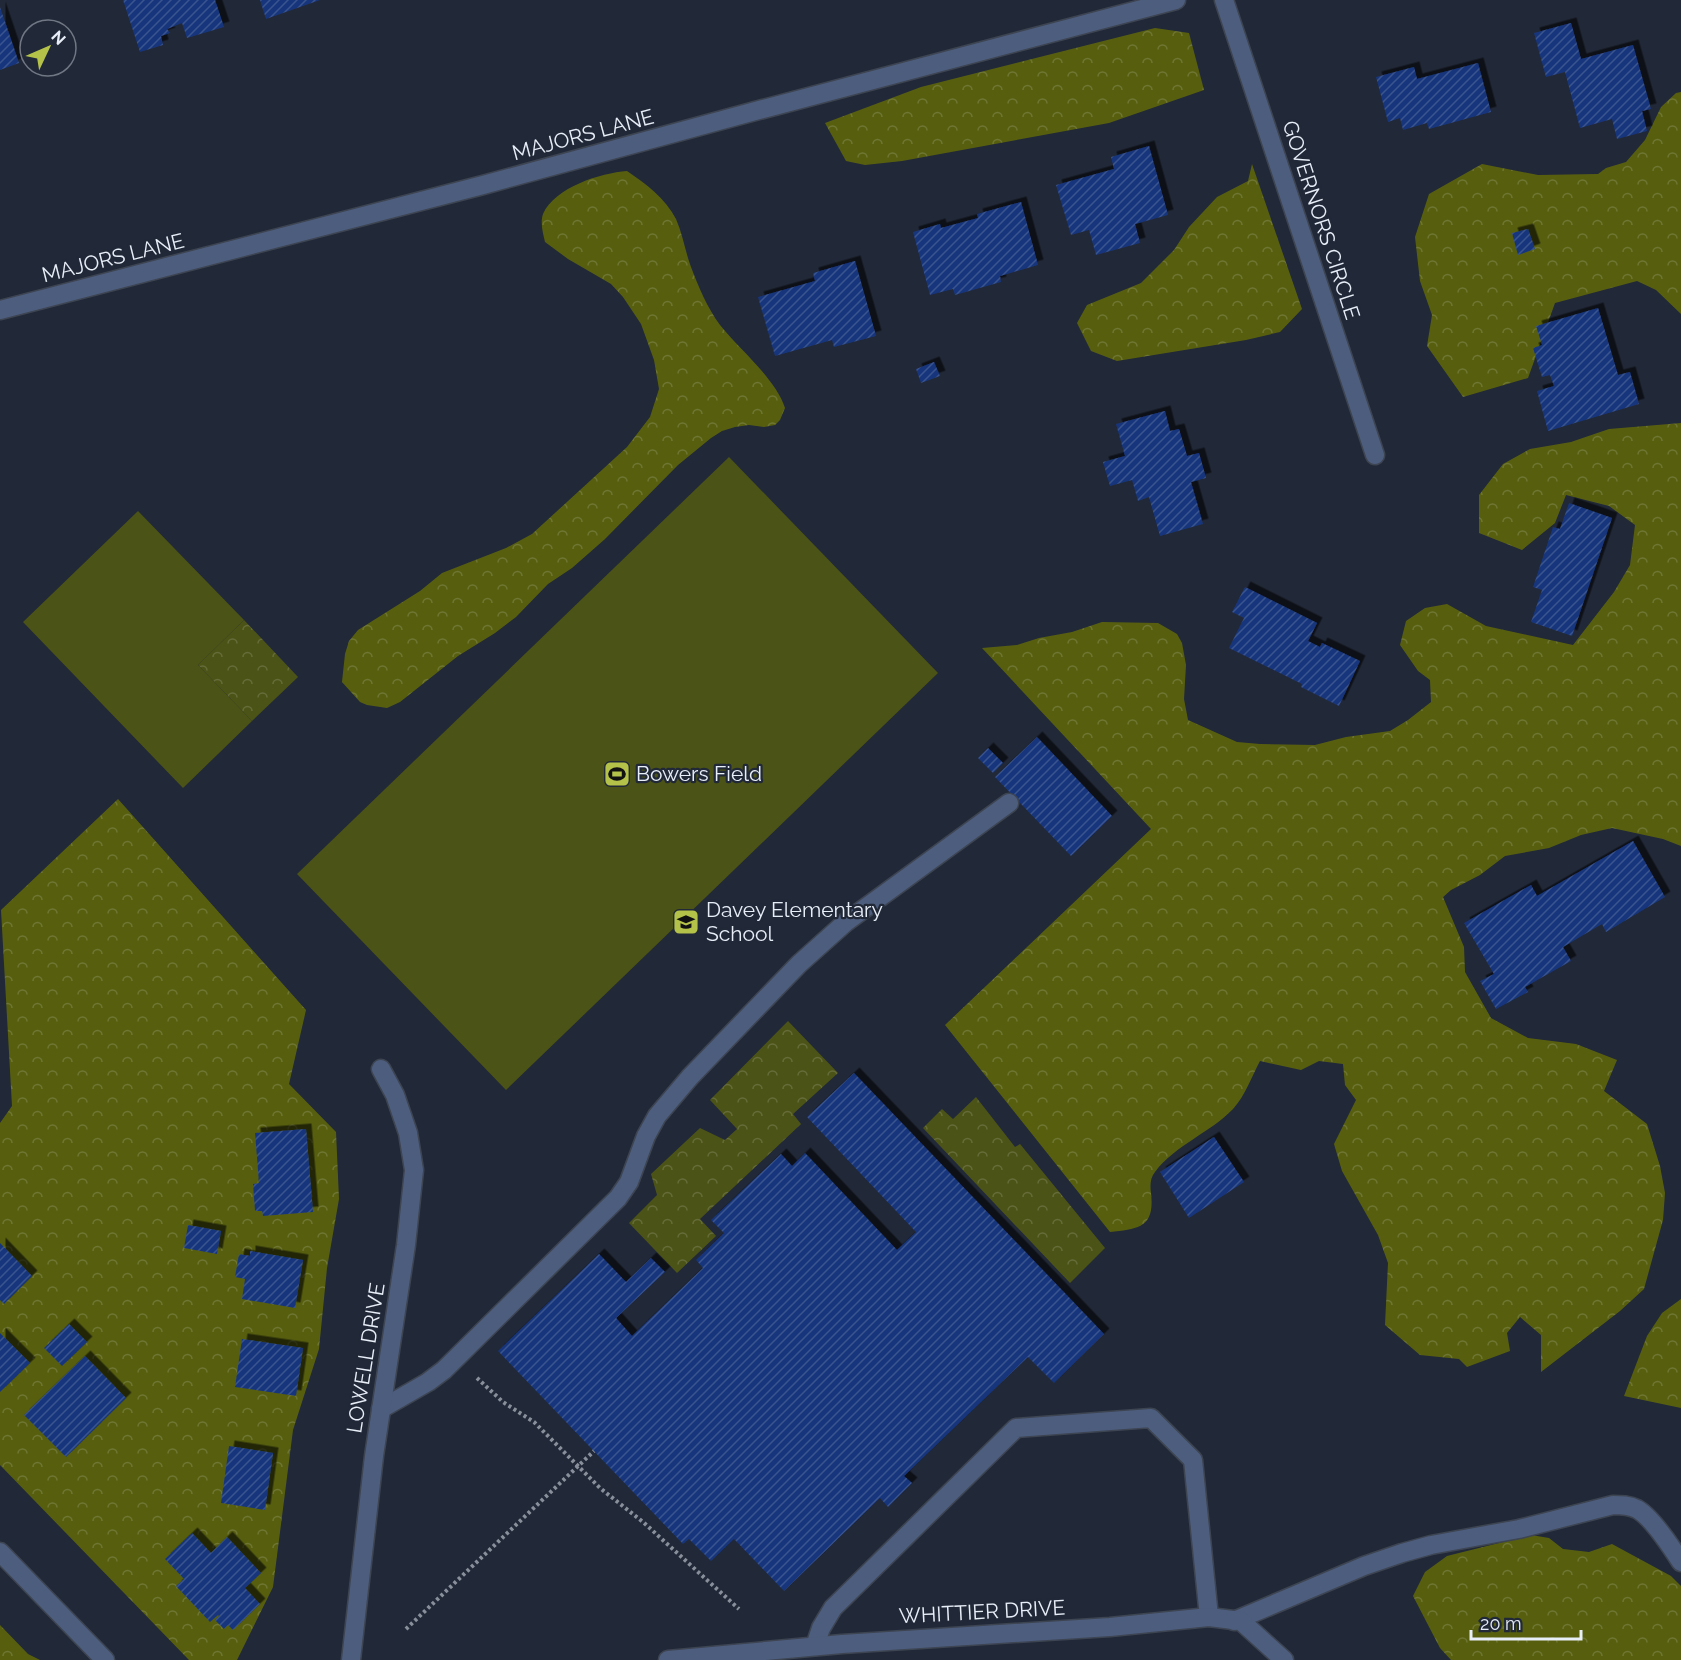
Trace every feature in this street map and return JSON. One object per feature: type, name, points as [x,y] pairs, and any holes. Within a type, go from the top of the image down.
[{"type":"street","name":"MAJORS LANE","points":[[0,310],[483,185],[1176,0]]},
{"type":"street","name":"GOVERNORS CIRCLE","points":[[1224,0],[1375,455]]},
{"type":"street","points":[[381,1409],[444,1370],[618,1198],[629,1182],[646,1136],[657,1116],[690,1077],[799,964],[846,922],[1009,803]]},
{"type":"street","name":"LOWELL DRIVE","points":[[351,1660],[381,1409],[406,1245],[414,1170],[408,1133],[395,1095],[381,1069]]},
{"type":"street","points":[[815,1646],[821,1628],[834,1608],[1016,1428],[1151,1418],[1193,1460],[1209,1617]]},
{"type":"street","points":[[1234,1621],[1364,1566],[1402,1553],[1431,1545],[1519,1529],[1613,1505],[1635,1508],[1644,1514],[1681,1562]]},
{"type":"street","points":[[0,1552],[105,1660]]},
{"type":"street","name":"WHITTIER DRIVE","points":[[668,1660],[815,1646],[1110,1627],[1209,1617],[1241,1622],[1284,1660]]},
{"type":"path","points":[[483,1386],[534,1422],[600,1488],[643,1522],[739,1608]]},
{"type":"path","points":[[406,1629],[594,1452]]},
{"type":"green space","points":[[1155,28],[1189,33],[1204,90],[1109,123],[902,161],[865,165],[846,161],[825,123],[921,87]]},
{"type":"green space","points":[[1681,92],[1681,314],[1656,290],[1637,281],[1555,303],[1528,378],[1463,397],[1427,346],[1432,315],[1420,281],[1415,237],[1429,194],[1482,164],[1538,175],[1598,174],[1606,168],[1626,162],[1645,140],[1661,107],[1676,93]]},
{"type":"green space","points":[[1252,164],[1302,309],[1280,332],[1246,340],[1117,361],[1091,351],[1077,323],[1087,305],[1141,283],[1174,250],[1189,227],[1217,197],[1248,181]]},
{"type":"green space","points":[[627,171],[654,192],[672,211],[707,305],[720,325],[774,386],[785,408],[780,420],[775,425],[764,427],[749,425],[735,427],[711,438],[678,465],[605,539],[572,568],[548,584],[516,617],[495,633],[458,656],[400,702],[387,708],[360,702],[342,682],[349,641],[358,630],[420,591],[442,573],[506,548],[532,534],[627,447],[650,417],[659,389],[654,360],[641,324],[611,284],[568,259],[545,242],[542,224],[543,214],[549,204],[568,189],[592,178]]},
{"type":"green space","points":[[1681,423],[1681,846],[1663,839],[1612,828],[1581,835],[1549,848],[1505,856],[1480,875],[1451,890],[1443,897],[1464,947],[1465,972],[1491,1018],[1528,1038],[1576,1044],[1617,1060],[1604,1091],[1647,1124],[1660,1166],[1665,1193],[1663,1220],[1644,1289],[1620,1311],[1541,1372],[1541,1335],[1520,1317],[1507,1333],[1510,1351],[1467,1367],[1459,1359],[1420,1355],[1385,1325],[1388,1263],[1378,1235],[1342,1171],[1334,1144],[1356,1100],[1345,1085],[1343,1064],[1319,1061],[1301,1070],[1260,1061],[1245,1092],[1233,1109],[1172,1154],[1155,1172],[1150,1188],[1152,1204],[1150,1213],[1143,1224],[1110,1232],[945,1025],[1151,829],[982,648],[1017,645],[1072,632],[1102,622],[1158,623],[1177,634],[1182,643],[1186,665],[1184,699],[1188,720],[1237,742],[1260,744],[1315,745],[1346,737],[1390,731],[1431,702],[1430,680],[1418,671],[1400,645],[1406,621],[1425,608],[1447,604],[1486,626],[1573,645],[1614,592],[1630,565],[1635,525],[1609,506],[1566,495],[1555,523],[1522,550],[1479,533],[1479,495],[1503,464],[1530,449],[1571,442],[1609,429]]},
{"type":"green space","name":"Bowers Field","points":[[729,457],[938,673],[506,1090],[297,874]]},
{"type":"green space","points":[[138,511],[244,620],[198,665],[252,721],[183,788],[23,622]]},
{"type":"green space","points":[[244,620],[298,677],[252,721],[198,665]]},
{"type":"green space","points":[[118,799],[306,1010],[289,1084],[336,1132],[339,1199],[327,1268],[319,1349],[293,1430],[273,1587],[237,1660],[189,1660],[0,1465],[0,1123],[12,1106],[1,910]]},
{"type":"green space","points":[[788,1021],[838,1073],[793,1114],[801,1124],[700,1219],[716,1236],[677,1273],[629,1223],[657,1195],[651,1174],[700,1128],[725,1140],[737,1129],[710,1100]]},
{"type":"green space","points":[[976,1097],[1015,1147],[1020,1144],[1105,1248],[1070,1283],[923,1128],[942,1109],[953,1119]]},
{"type":"green space","points":[[1681,1299],[1681,1408],[1624,1396],[1647,1336],[1662,1313]]},
{"type":"green space","points":[[1531,1535],[1549,1538],[1563,1549],[1589,1552],[1612,1544],[1671,1576],[1681,1586],[1681,1660],[1451,1660],[1440,1648],[1413,1596],[1425,1572],[1447,1556]]},
{"type":"green space","points":[[0,1625],[28,1654],[40,1660],[0,1660]]},
{"type":"building","points":[[123,0],[215,0],[224,27],[187,38],[182,23],[167,29],[170,33],[161,36],[163,45],[140,52]]},
{"type":"building","points":[[260,0],[320,0],[266,19]]},
{"type":"building","points":[[0,7],[18,63],[0,70]]},
{"type":"building","points":[[1571,23],[1581,59],[1633,45],[1651,109],[1642,111],[1647,131],[1617,139],[1612,119],[1580,128],[1565,72],[1546,77],[1534,33]]},
{"type":"building","points":[[1478,63],[1491,112],[1429,129],[1427,123],[1403,130],[1400,118],[1388,122],[1376,77],[1414,67],[1417,79]]},
{"type":"building","points":[[1149,146],[1168,215],[1135,224],[1140,243],[1096,255],[1089,230],[1071,235],[1056,185],[1114,169],[1111,157]]},
{"type":"building","points":[[1021,202],[1038,265],[1000,276],[1001,282],[955,295],[953,289],[930,295],[913,232],[940,224],[941,228],[978,218],[977,214]]},
{"type":"building","points":[[1528,229],[1535,249],[1518,255],[1512,233]]},
{"type":"building","points":[[855,261],[876,336],[834,347],[832,340],[775,356],[758,297],[815,281],[813,273]]},
{"type":"building","points":[[1598,308],[1618,375],[1630,372],[1639,404],[1548,431],[1537,391],[1554,386],[1550,375],[1542,377],[1533,348],[1542,345],[1536,326]]},
{"type":"building","points":[[934,362],[940,376],[921,383],[916,369]]},
{"type":"building","points":[[1165,411],[1170,431],[1179,429],[1187,456],[1199,453],[1206,478],[1191,482],[1203,524],[1160,536],[1149,497],[1138,501],[1132,480],[1110,486],[1103,462],[1125,456],[1116,424]]},
{"type":"building","points":[[1569,503],[1612,518],[1572,636],[1531,622],[1542,590],[1533,587],[1553,527],[1560,529]]},
{"type":"building","points":[[1245,587],[1317,623],[1308,641],[1320,647],[1322,643],[1360,661],[1339,706],[1301,687],[1302,684],[1229,648],[1244,618],[1232,612]]},
{"type":"building","points":[[1037,737],[1112,816],[1071,856],[995,777]]},
{"type":"building","points":[[988,748],[1003,763],[993,773],[978,758]]},
{"type":"building","points":[[1633,841],[1665,897],[1606,932],[1602,924],[1563,947],[1571,961],[1525,987],[1528,992],[1496,1009],[1480,981],[1494,974],[1464,923],[1531,885],[1537,896]]},
{"type":"building","points":[[854,1073],[1104,1334],[1054,1383],[1028,1357],[904,1476],[912,1483],[888,1507],[880,1498],[784,1591],[734,1539],[711,1561],[689,1539],[683,1544],[498,1351],[599,1254],[626,1282],[651,1258],[665,1272],[616,1318],[632,1336],[703,1268],[696,1260],[724,1233],[711,1220],[781,1154],[792,1166],[805,1153],[897,1250],[916,1232],[807,1117]]},
{"type":"building","points":[[306,1129],[313,1212],[263,1216],[262,1211],[255,1211],[253,1184],[259,1183],[255,1133]]},
{"type":"building","points":[[1214,1137],[1244,1182],[1189,1218],[1160,1172]]},
{"type":"building","points":[[188,1225],[221,1231],[217,1254],[184,1248]]},
{"type":"building","points":[[0,1243],[32,1276],[4,1304],[0,1300]]},
{"type":"building","points":[[250,1251],[303,1260],[295,1308],[242,1299],[245,1279],[235,1277],[239,1254],[250,1256]]},
{"type":"building","points":[[69,1324],[87,1342],[62,1366],[44,1348]]},
{"type":"building","points":[[0,1333],[30,1363],[0,1392]]},
{"type":"building","points":[[242,1339],[303,1348],[296,1396],[235,1387]]},
{"type":"building","points":[[85,1356],[126,1398],[66,1457],[24,1415]]},
{"type":"building","points":[[229,1446],[273,1453],[265,1510],[221,1503]]},
{"type":"building","points":[[192,1533],[211,1553],[227,1537],[261,1573],[245,1588],[260,1604],[233,1630],[228,1625],[224,1629],[215,1620],[218,1615],[210,1622],[176,1586],[184,1579],[165,1559]]},
{"type":"place","name":"Bowers Field","points":[[617,774]]},
{"type":"place","name":"Davey Elementary School","points":[[686,922]]}]
